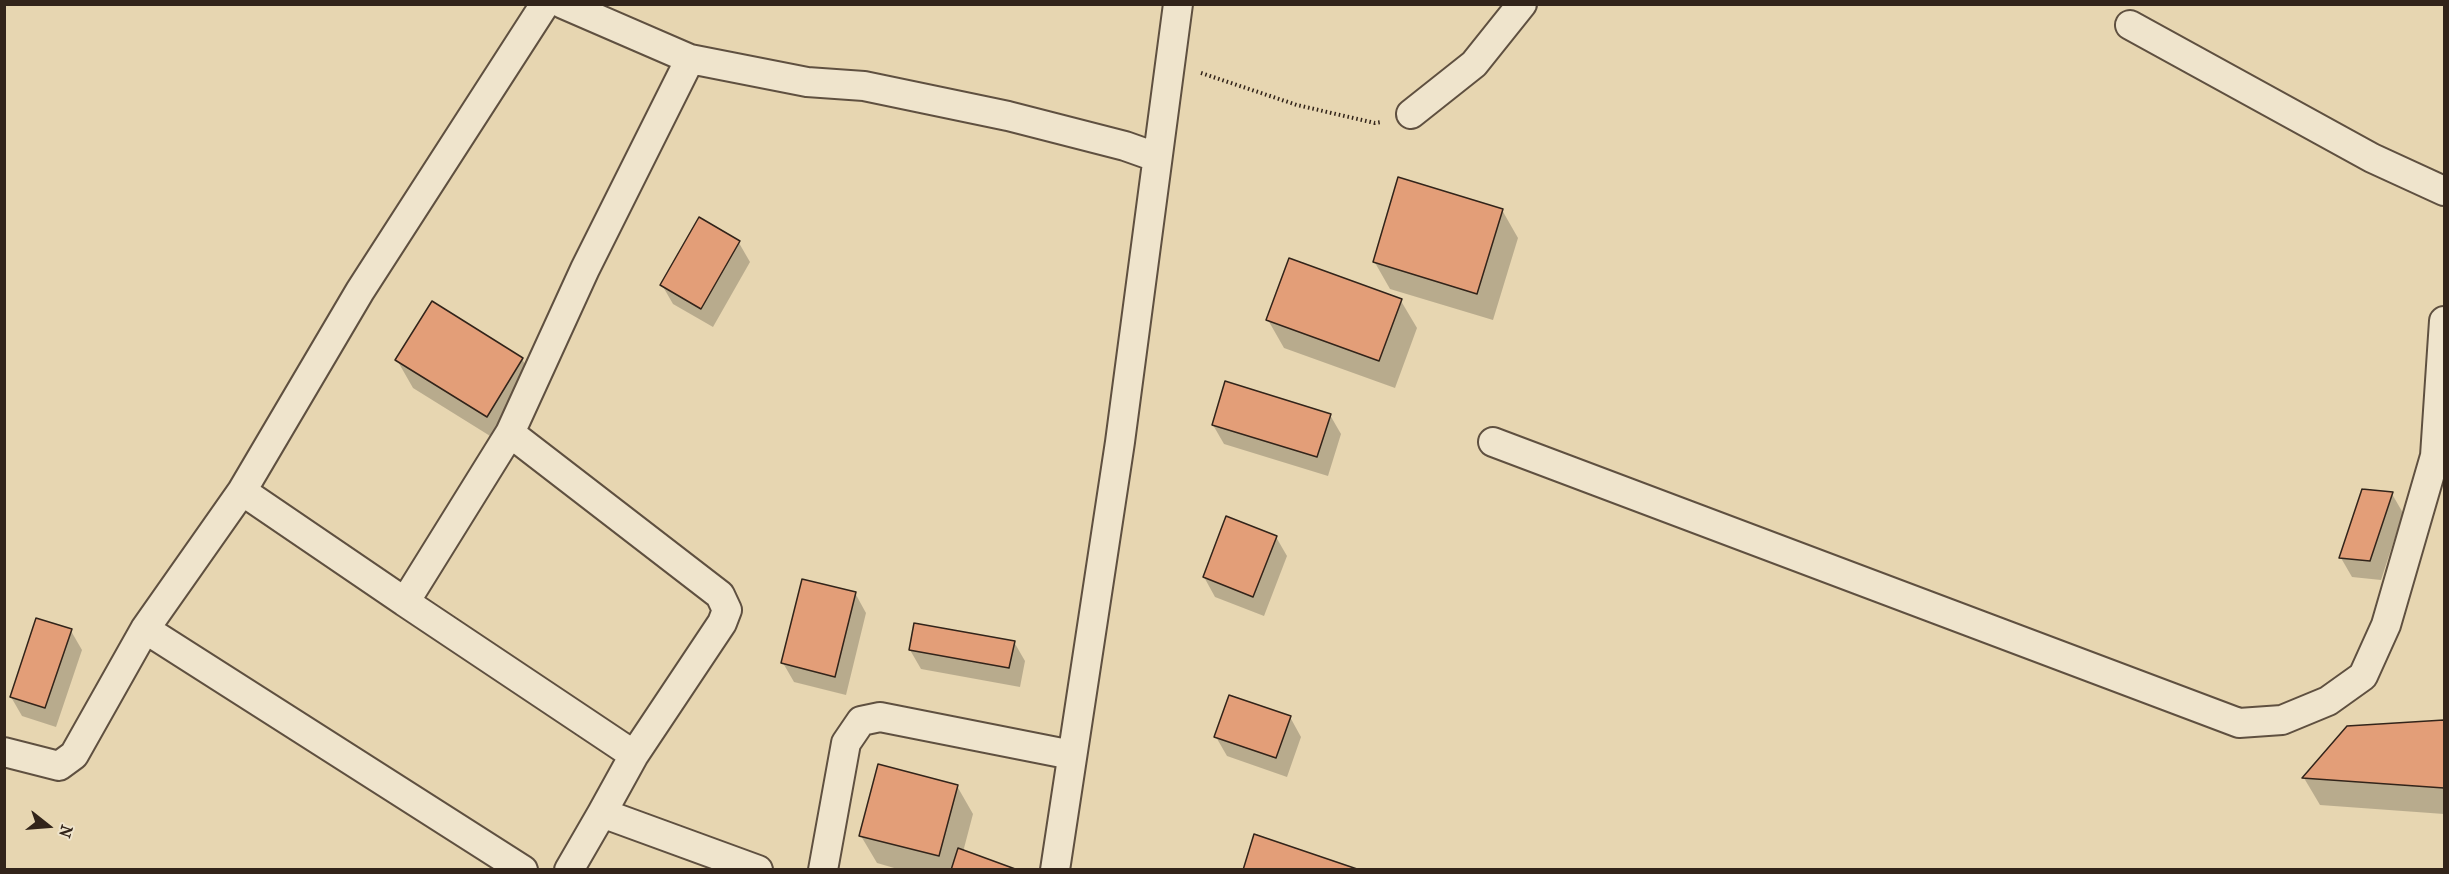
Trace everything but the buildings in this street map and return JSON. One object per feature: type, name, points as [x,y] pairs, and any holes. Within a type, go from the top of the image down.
[{"type":"street","points":[[4,752],[59,766],[74,755],[145,629],[242,491],[360,291],[545,4]]},
{"type":"street","points":[[563,4],[690,59],[807,82],[875,88],[1008,117],[1125,146],[1156,157]]},
{"type":"street","points":[[1055,870],[1120,442],[1178,4]]},
{"type":"street","points":[[1411,114],[1474,64],[1522,4]]},
{"type":"street","points":[[2130,25],[2372,158],[2445,191]]},
{"type":"street","points":[[405,602],[510,434],[585,269],[690,59]]},
{"type":"street","points":[[1493,442],[2240,723],[2282,720],[2328,701],[2363,676],[2385,625],[2440,458],[2445,321]]},
{"type":"street","points":[[510,434],[720,595],[727,610],[722,623],[634,755],[569,870]]},
{"type":"street","points":[[242,491],[634,755]]},
{"type":"street","points":[[145,629],[523,870]]},
{"type":"street","points":[[823,870],[846,742],[861,721],[880,717],[1072,755]]},
{"type":"street","points":[[602,813],[758,870]]},
{"type":"path","points":[[1169,63],[1297,105],[1375,123],[1411,114]]}]
